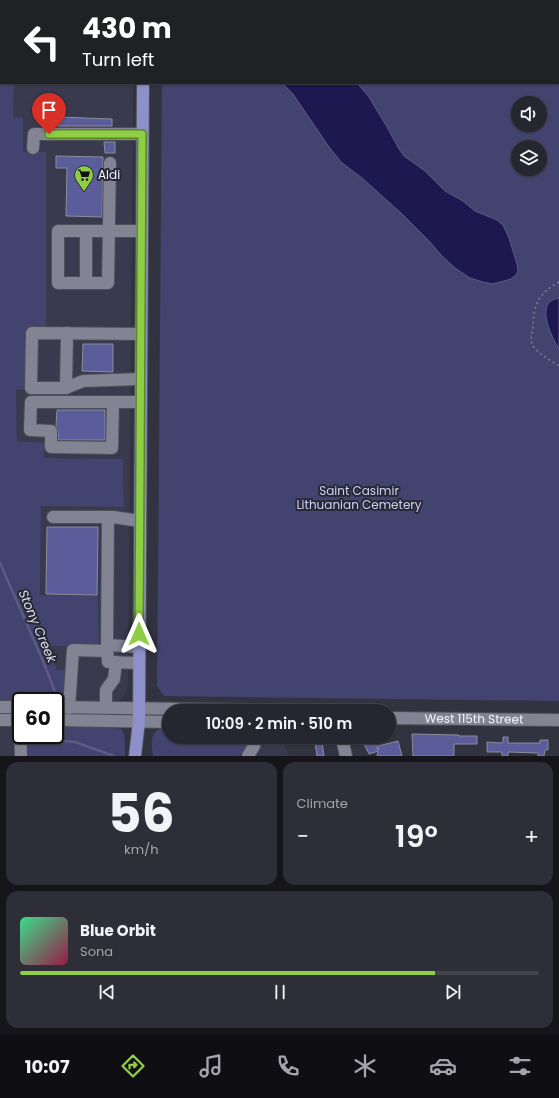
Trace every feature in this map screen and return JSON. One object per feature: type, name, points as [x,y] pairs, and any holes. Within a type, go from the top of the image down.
[{"type":"main road","points":[[135,756],[139,721],[142,84]]},
{"type":"main road","points":[[139,721],[143,756]]},
{"type":"street","points":[[33,148],[34,134],[142,134]]},
{"type":"street","points":[[110,163],[109,231],[108,283],[58,283],[58,232],[86,231],[109,231],[142,231]]},
{"type":"street","points":[[86,231],[86,283]]},
{"type":"street","points":[[141,334],[32,333],[31,388],[66,388],[83,381],[141,379]]},
{"type":"street","points":[[66,388],[67,333]]},
{"type":"street","points":[[113,402],[112,448],[51,447],[51,431],[30,430],[31,402],[113,402],[141,402]]},
{"type":"street","points":[[53,517],[108,517],[140,521]]},
{"type":"street","points":[[108,517],[108,662],[139,663]]},
{"type":"street","points":[[69,708],[73,650],[139,647]]},
{"type":"street","points":[[106,708],[106,690],[114,679],[116,662]]},
{"type":"street","points":[[0,707],[12,707]]},
{"type":"street","points":[[64,708],[162,708]]},
{"type":"street","name":"West 115th Street","points":[[396,718],[559,720]]},
{"type":"street","points":[[0,720],[12,720]]},
{"type":"street","points":[[64,720],[162,722]]},
{"type":"street","points":[[20,744],[20,756]]},
{"type":"street","points":[[248,756],[254,744]]},
{"type":"street","points":[[343,744],[346,756]]},
{"type":"path","points":[[559,282],[543,293],[537,302],[534,310],[532,344],[536,350],[559,366]]},
{"type":"shaded area","points":[[14,84],[133,84],[128,680],[127,691],[117,702],[64,701],[66,700],[69,670],[57,670],[49,646],[40,595],[41,506],[124,506],[123,459],[44,458],[17,442],[16,389],[29,389],[30,329],[46,329],[46,153],[23,152],[23,118],[13,118]]},
{"type":"shaded area","points":[[283,84],[358,84],[369,97],[404,156],[425,171],[445,191],[463,201],[475,211],[497,220],[503,225],[509,238],[517,264],[518,271],[516,275],[511,279],[493,284],[470,278],[455,268],[401,213],[362,178],[341,162],[293,94]]},
{"type":"shaded area","points":[[559,298],[559,349],[547,321],[546,309],[548,304]]},
{"type":"shaded area","points":[[0,725],[10,726],[12,727],[12,744],[16,744],[17,756],[0,756]]},
{"type":"shaded area","points":[[261,744],[284,744],[289,756],[255,756],[258,754]]},
{"type":"green space","points":[[0,84],[14,84],[13,117],[23,118],[23,152],[46,152],[46,329],[30,329],[29,389],[16,390],[17,441],[44,443],[44,458],[123,459],[124,507],[41,506],[40,595],[98,596],[99,646],[49,646],[57,670],[69,670],[66,700],[64,701],[64,692],[12,692],[12,700],[0,700]]},
{"type":"green space","name":"Saint Casimir Lithuanian Cemetery","points":[[162,84],[559,84],[559,701],[163,695],[157,686]]},
{"type":"green space","points":[[64,725],[113,726],[122,730],[124,736],[125,756],[25,756],[26,744],[64,744]]},
{"type":"green space","points":[[162,728],[162,744],[248,744],[239,756],[153,756],[152,740],[153,736],[158,730]]},
{"type":"building","points":[[45,105],[58,105],[58,117],[45,117]]},
{"type":"building","points":[[58,117],[112,119],[112,126],[58,126]]},
{"type":"building","points":[[104,142],[115,142],[115,153],[105,153]]},
{"type":"building","name":"Aldi","points":[[56,156],[103,157],[102,217],[66,216],[67,168],[56,168]]},
{"type":"building","points":[[83,344],[113,344],[113,372],[82,371]]},
{"type":"building","points":[[57,410],[105,410],[105,440],[58,440],[58,431],[56,426]]},
{"type":"building","points":[[47,527],[98,527],[97,595],[46,594]]},
{"type":"building","points":[[412,734],[477,736],[477,744],[454,744],[454,756],[413,756]]},
{"type":"building","points":[[503,737],[508,737],[508,743],[540,743],[540,740],[548,740],[548,750],[545,750],[544,756],[538,756],[538,753],[508,752],[508,756],[502,756],[502,752],[487,752],[487,742],[503,743]]},
{"type":"building","points":[[398,741],[402,756],[377,756],[378,751],[369,754],[364,744],[376,744],[378,750],[378,746],[396,744],[396,742]]},
{"type":"building","points":[[315,744],[322,744],[324,756],[317,756]]},
{"type":"waterway","name":"Stony Creek","points":[[0,563],[55,692]]},
{"type":"waterway","name":"Stony Creek","points":[[64,741],[75,742],[114,756]]},
{"type":"place","name":"Aldi","points":[[84,192]]},
{"type":"route","points":[[49,134],[142,134],[139,634]]}]
